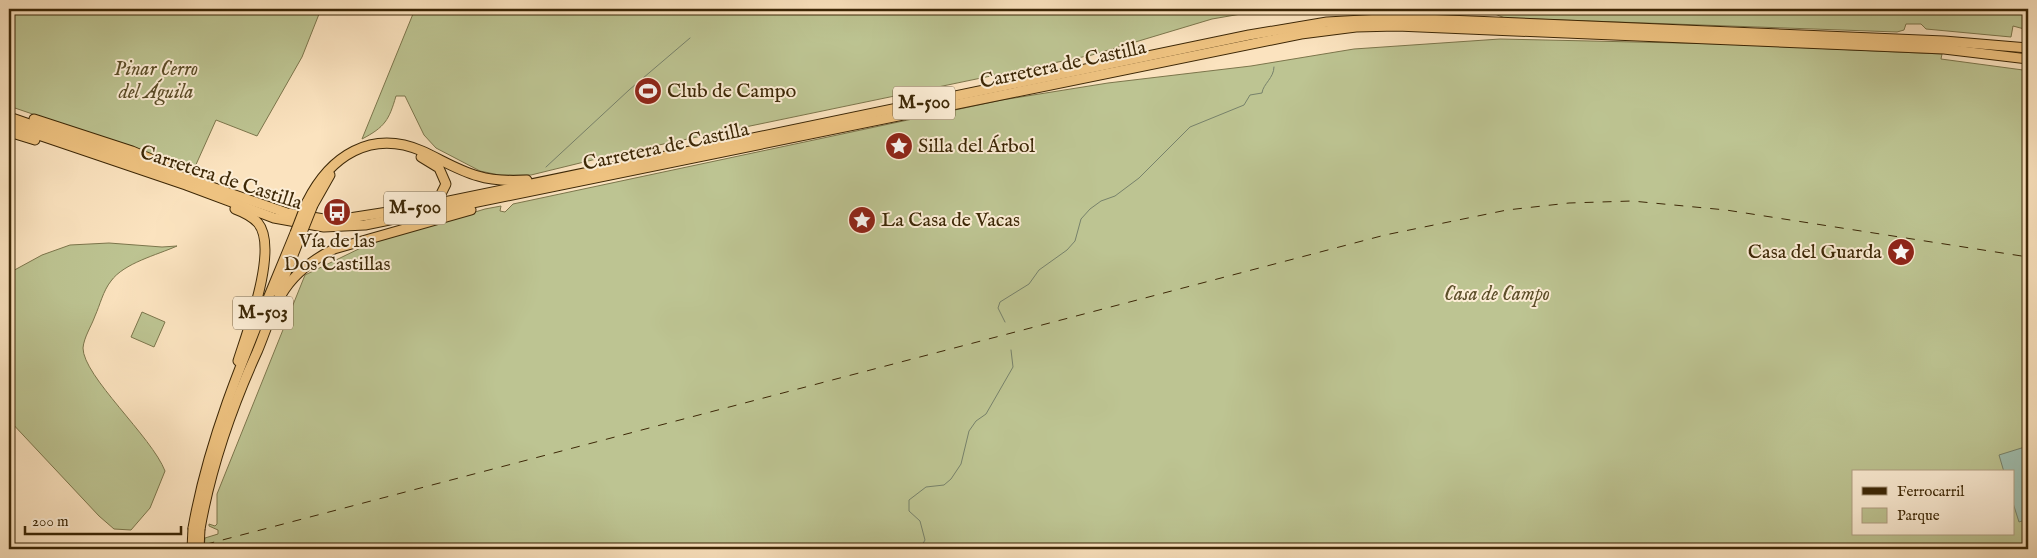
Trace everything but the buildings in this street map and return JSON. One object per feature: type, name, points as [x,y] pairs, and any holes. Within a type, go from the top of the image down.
[{"type":"highway","name":"Carretera de Castilla","points":[[9,116],[260,205],[306,217],[324,219],[362,217],[1355,19],[1409,18],[1935,41],[2028,48]]},
{"type":"highway","name":"Carretera de Castilla","points":[[1299,30],[1356,26],[1397,26],[1924,48],[2028,59]]},
{"type":"highway","name":"Carretera de Castilla","points":[[9,125],[274,218],[324,227],[365,225],[547,189],[1250,40]]},
{"type":"highway","name":"M-500","points":[[9,110],[136,152],[232,194]]},
{"type":"highway","name":"M-500","points":[[9,131],[101,162],[131,167]]},
{"type":"highway","name":"M-503","points":[[199,549],[196,529],[214,463],[319,179],[341,158],[360,148],[377,144],[410,147],[475,176],[498,181],[526,180],[599,169]]},
{"type":"highway","name":"M-500","points":[[310,203],[333,171],[357,154],[368,151],[388,148],[409,152],[430,161],[439,168],[444,176],[446,184],[440,196],[429,201],[378,210],[362,217]]},
{"type":"highway","points":[[162,178],[241,212],[258,223],[261,230],[264,249],[259,288],[234,375],[231,393]]},
{"type":"highway","name":"M-500","points":[[251,364],[284,290],[315,258],[352,244],[547,189]]},
{"type":"highway","name":"M-503","points":[[192,549],[207,461],[231,393],[298,234]]},
{"type":"green space","name":"Pinar Cerro del Águila","points":[[9,9],[321,9],[302,57],[257,136],[216,120],[194,169],[9,106]]},
{"type":"green space","name":"Club de Campo","points":[[415,9],[1270,9],[1212,19],[1092,55],[625,152],[531,175],[499,175],[480,171],[436,148],[424,135],[405,96],[396,96],[385,122],[376,131],[362,139]]},
{"type":"green space","points":[[1453,9],[2028,9],[2028,30],[2013,26],[2011,37],[1926,29],[1921,24],[1906,24],[1904,30],[1897,32],[1505,18],[1487,11]]},
{"type":"green space","name":"Casa de Campo","points":[[1500,39],[1725,44],[1942,54],[1941,59],[2023,70],[2028,68],[2028,549],[204,549],[205,538],[218,534],[218,530],[209,526],[209,524],[215,526],[217,524],[217,494],[305,275],[369,244],[485,209],[501,206],[500,211],[505,212],[513,204],[1002,100],[1108,83],[1251,66],[1354,49]]},
{"type":"green space","points":[[109,243],[162,247],[177,246],[132,264],[111,281],[86,336],[83,348],[86,360],[94,374],[147,441],[165,471],[150,508],[131,530],[114,529],[99,516],[9,420],[9,273],[42,255],[70,245]]},
{"type":"green space","points":[[142,312],[165,322],[154,347],[131,337]]},
{"type":"shaded area","points":[[2028,446],[2028,519],[2019,522],[2014,506],[2014,470],[2003,470],[1999,455]]},
{"type":"waterway","points":[[546,167],[629,90],[690,38]]},
{"type":"waterway","points":[[1005,322],[998,308],[1000,302],[1029,284],[1039,270],[1067,250],[1075,241],[1081,219],[1090,209],[1101,201],[1115,196],[1139,178],[1190,127],[1244,105],[1250,95],[1262,93],[1274,71],[1274,67]]},
{"type":"waterway","points":[[920,549],[925,540],[920,521],[909,511],[909,500],[926,487],[944,485],[951,479],[961,464],[969,431],[976,421],[986,414],[1013,367],[1011,350]]},
{"type":"railway","points":[[188,549],[1385,235],[1507,210],[1569,203],[1632,201],[1726,210],[2028,257]]},
{"type":"place","name":"Club de Campo","points":[[648,91]]},
{"type":"place","name":"Silla del Árbol","points":[[899,146]]},
{"type":"place","name":"Vía de las Dos Castillas","points":[[337,212]]},
{"type":"place","name":"La Casa de Vacas","points":[[862,220]]},
{"type":"place","name":"Casa del Guarda","points":[[1901,252]]}]
